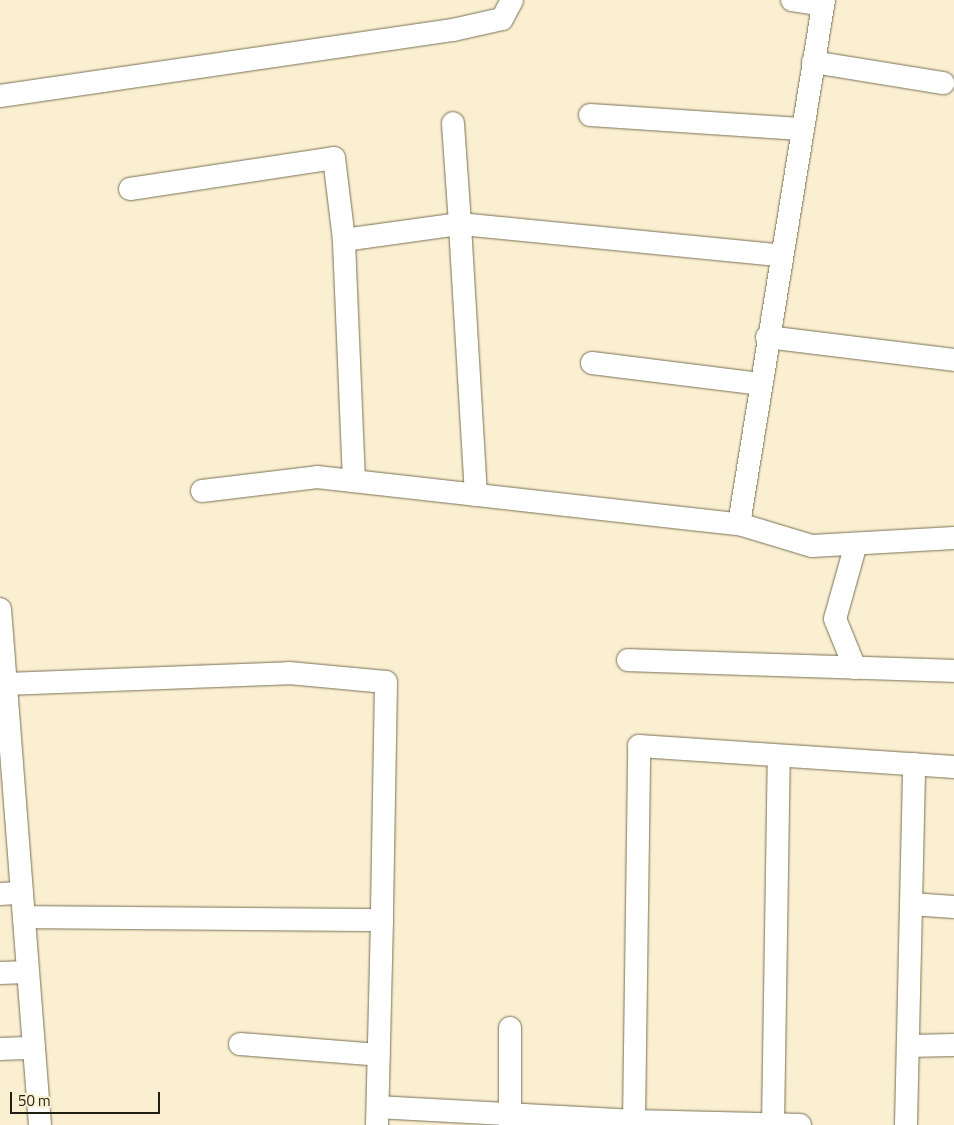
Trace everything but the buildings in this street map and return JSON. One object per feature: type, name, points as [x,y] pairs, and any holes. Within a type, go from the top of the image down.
[{"type":"street","points":[[0,96],[453,30],[502,20],[512,0]]},
{"type":"street","points":[[739,524],[779,255],[824,3],[792,0]]},
{"type":"street","points":[[813,62],[943,83]]},
{"type":"street","points":[[590,115],[802,129]]},
{"type":"street","points":[[453,122],[476,495]]},
{"type":"street","points":[[130,188],[334,158],[344,240],[354,481]]},
{"type":"street","points":[[344,240],[460,224],[779,255]]},
{"type":"street","points":[[767,337],[954,360]]},
{"type":"street","points":[[592,363],[760,384]]},
{"type":"street","points":[[202,491],[317,477],[739,524],[812,546],[954,538]]},
{"type":"street","points":[[855,668],[835,619],[856,544]]},
{"type":"street","points":[[0,609],[40,1125]]},
{"type":"street","points":[[628,660],[954,671]]},
{"type":"street","points":[[6,684],[289,673],[386,682],[378,1116],[800,1125]]},
{"type":"street","points":[[634,1121],[639,746],[954,767]]},
{"type":"street","points":[[773,1125],[779,756]]},
{"type":"street","points":[[906,1125],[914,764]]},
{"type":"street","points":[[0,894],[22,894]]},
{"type":"street","points":[[911,904],[954,907]]},
{"type":"street","points":[[24,917],[382,920]]},
{"type":"street","points":[[0,973],[28,972]]},
{"type":"street","points":[[510,1028],[510,1120]]},
{"type":"street","points":[[240,1044],[379,1055]]},
{"type":"street","points":[[908,1046],[954,1045]]},
{"type":"street","points":[[0,1049],[34,1048]]}]
